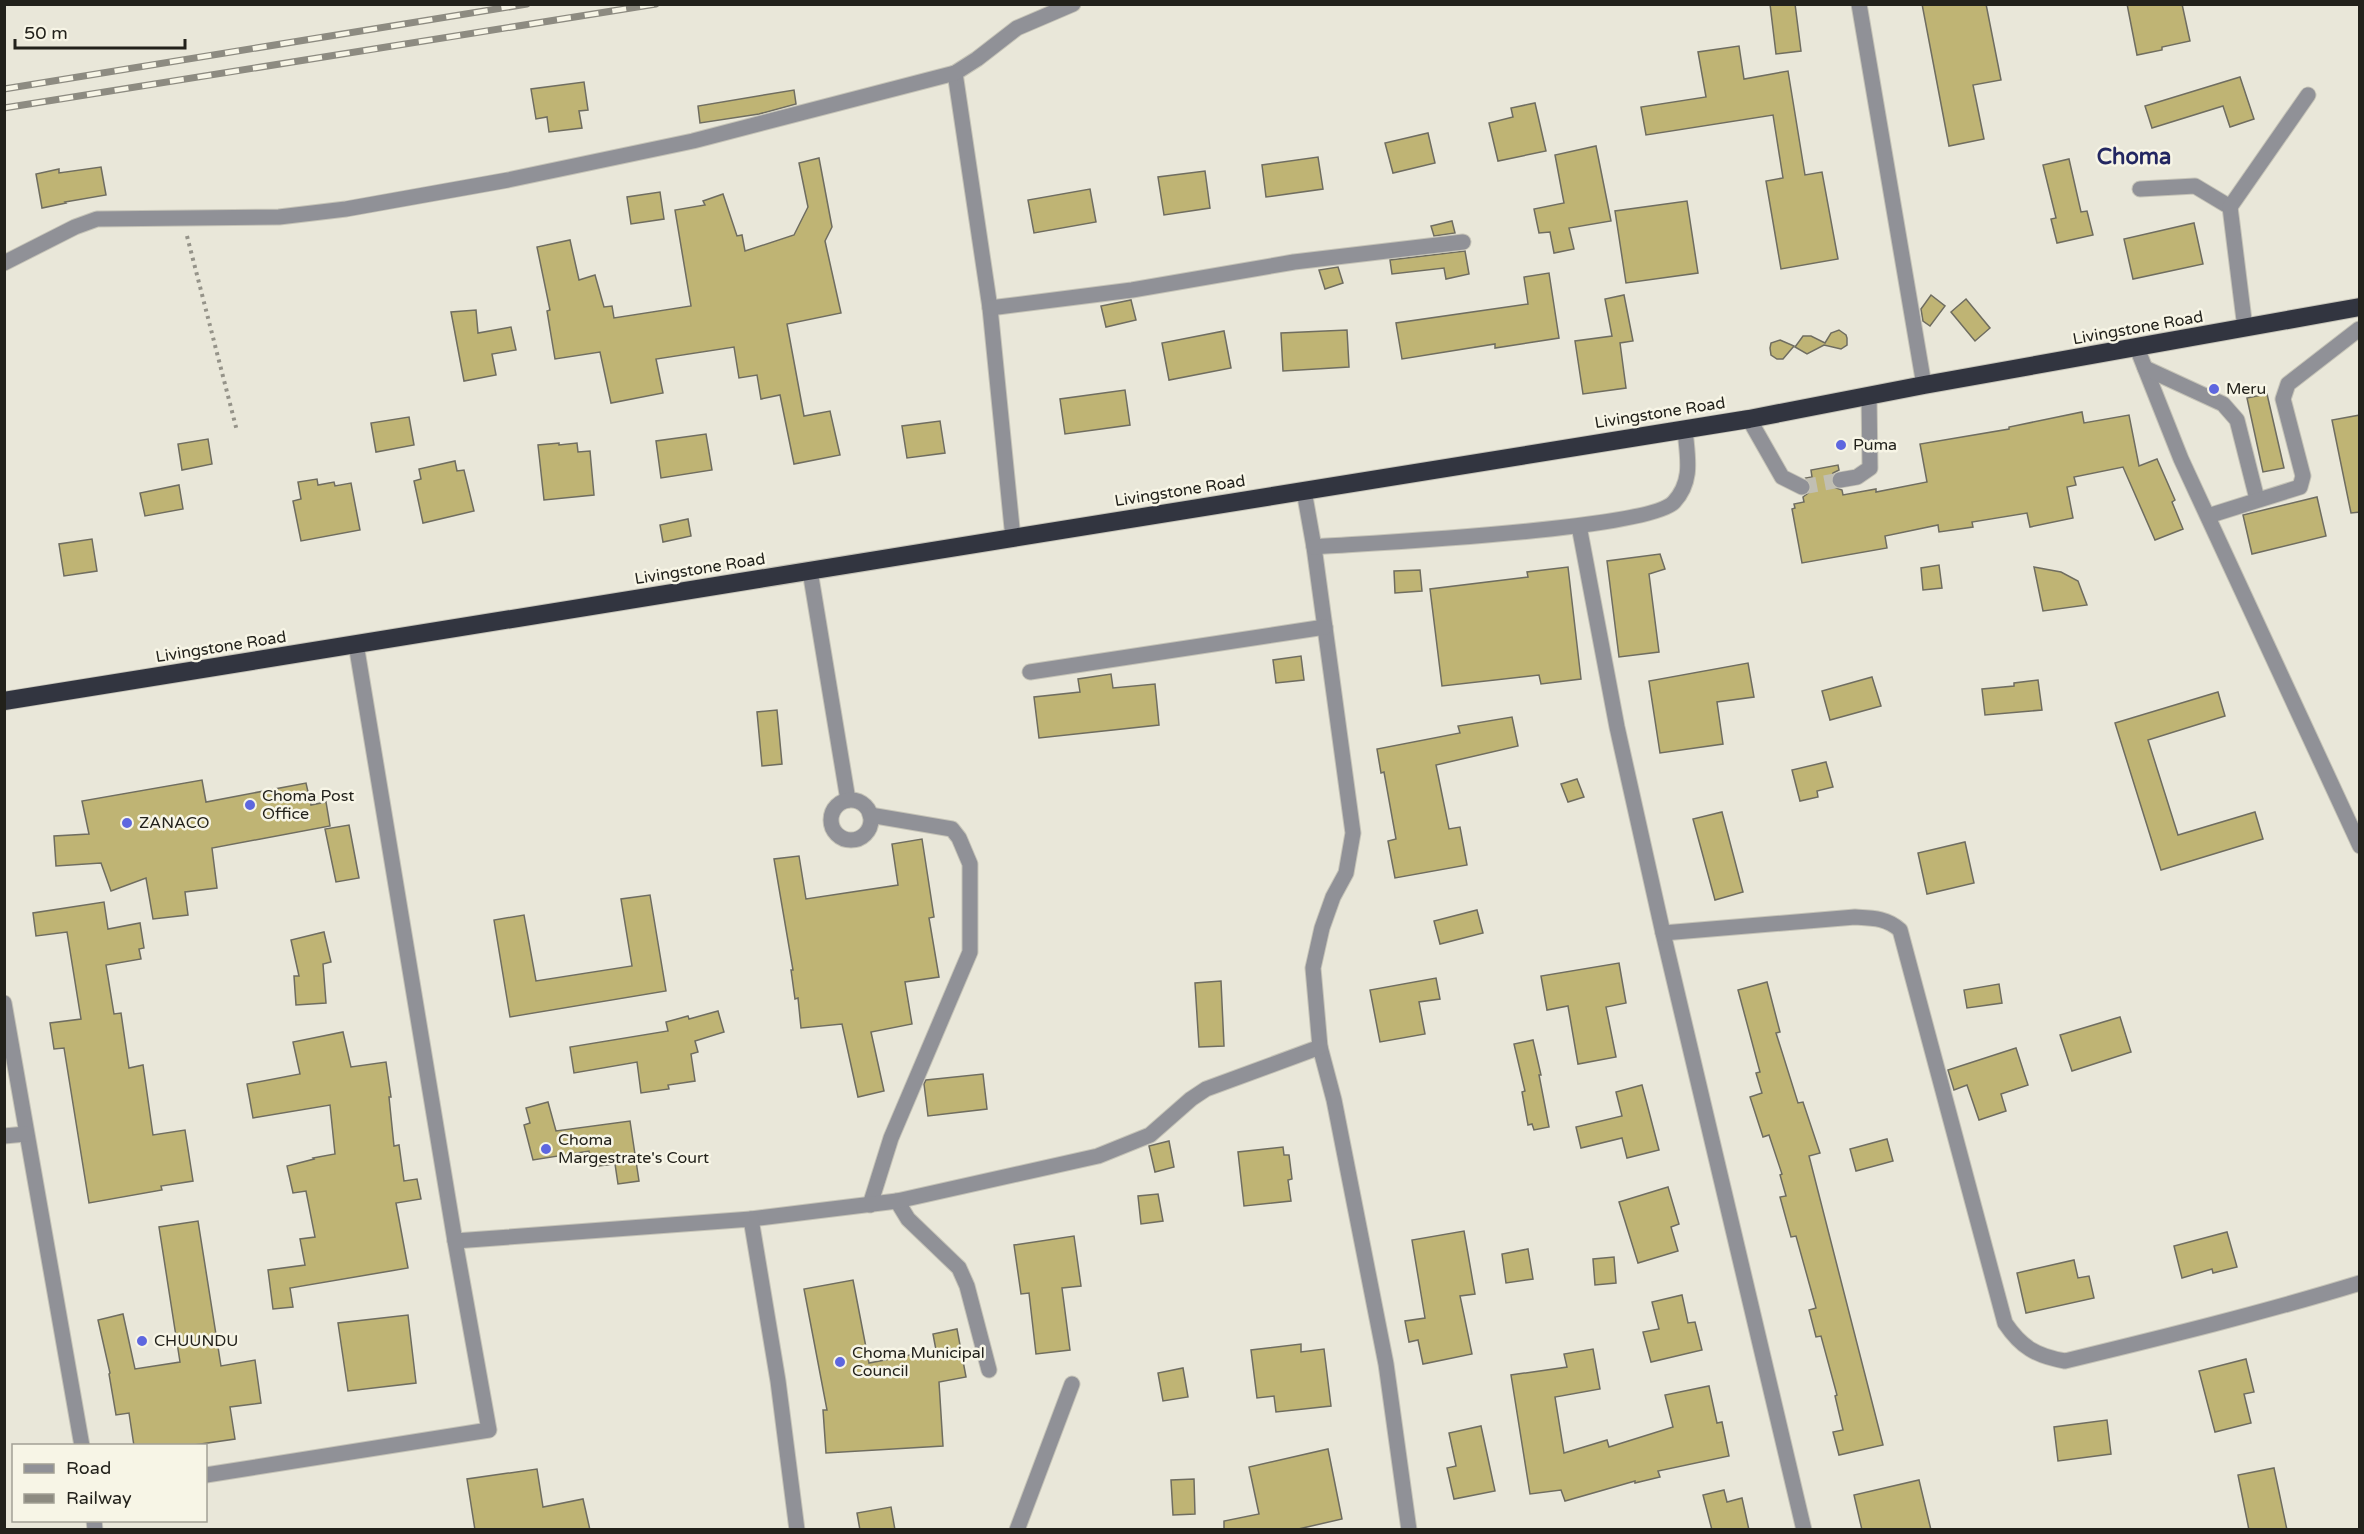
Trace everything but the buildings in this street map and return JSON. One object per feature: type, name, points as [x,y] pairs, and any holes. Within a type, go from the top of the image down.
[{"type":"highway","name":"Livingstone Road","points":[[4,701],[1749,419],[1869,395],[2360,307]]},
{"type":"street","points":[[4,263],[75,227],[97,219],[279,217],[312,214],[508,180],[693,141],[955,73],[1017,28],[1073,4]]},
{"type":"street","points":[[1859,4],[1924,385]]},
{"type":"street","points":[[955,73],[990,308],[1013,538]]},
{"type":"street","points":[[2245,328],[2229,207],[2308,95]]},
{"type":"street","points":[[2140,189],[2195,186],[2229,207]]},
{"type":"street","points":[[990,308],[1132,290],[1294,262],[1463,242]]},
{"type":"street","points":[[2208,516],[2257,499],[2300,488],[2302,482],[2283,399],[2288,384],[2359,329],[2338,311]]},
{"type":"street","points":[[2137,348],[2181,459],[2360,846]]},
{"type":"street","points":[[2145,368],[2223,404],[2232,412],[2237,420],[2257,499]]},
{"type":"street","points":[[1840,480],[1857,477],[1870,468],[1869,395]]},
{"type":"street","points":[[1749,419],[1782,477],[1802,487]]},
{"type":"street","points":[[1314,547],[1579,526],[1641,516],[1673,503],[1689,476],[1685,429]]},
{"type":"street","points":[[1304,491],[1314,547],[1353,833],[1346,873],[1333,897],[1322,928],[1313,969],[1320,1047],[1334,1100],[1386,1364],[1409,1530]]},
{"type":"street","points":[[1579,526],[1617,727],[1662,933],[1804,1530]]},
{"type":"street","points":[[810,571],[848,800]]},
{"type":"street","points":[[1030,672],[1325,627]]},
{"type":"street","points":[[207,1475],[489,1430],[455,1241],[356,644]]},
{"type":"street","points":[[848,800],[862,803],[870,815],[870,826],[865,835],[855,840],[844,839],[835,833],[831,823],[831,813],[838,804],[848,800]]},
{"type":"street","points":[[870,815],[952,829],[959,838],[970,864],[970,952],[891,1138],[870,1205]]},
{"type":"street","points":[[1662,933],[1855,917],[1879,918],[1892,923],[1900,930],[2005,1323],[2018,1341],[2033,1351],[2048,1358],[2066,1360],[2188,1332],[2360,1283]]},
{"type":"street","points":[[4,1003],[82,1444]]},
{"type":"street","points":[[455,1241],[751,1219],[897,1202],[1098,1156],[1150,1135],[1206,1089],[1320,1047]]},
{"type":"street","points":[[4,1136],[26,1134]]},
{"type":"street","points":[[897,1202],[908,1219],[959,1268],[967,1286],[989,1370]]},
{"type":"street","points":[[751,1219],[778,1380],[796,1530]]},
{"type":"street","points":[[1017,1530],[1072,1384]]},
{"type":"path","points":[[182,218],[237,431]]},
{"type":"tunnel","points":[[1802,487],[1840,480]]},
{"type":"railway","points":[[4,89],[527,4]]},
{"type":"railway","points":[[4,108],[656,4]]},
{"type":"place","name":"Meru","points":[[2214,389]]},
{"type":"place","name":"Puma","points":[[1841,445]]},
{"type":"place","name":"Choma Post Office","points":[[250,805]]},
{"type":"place","name":"ZANACO","points":[[127,823]]},
{"type":"place","name":"Choma Margestrate's Court","points":[[546,1149]]},
{"type":"place","name":"CHUUNDU","points":[[142,1341]]},
{"type":"place","name":"Choma Municipal Council","points":[[840,1362]]},
{"type":"district","name":"Choma","points":[[2134,157]]}]
